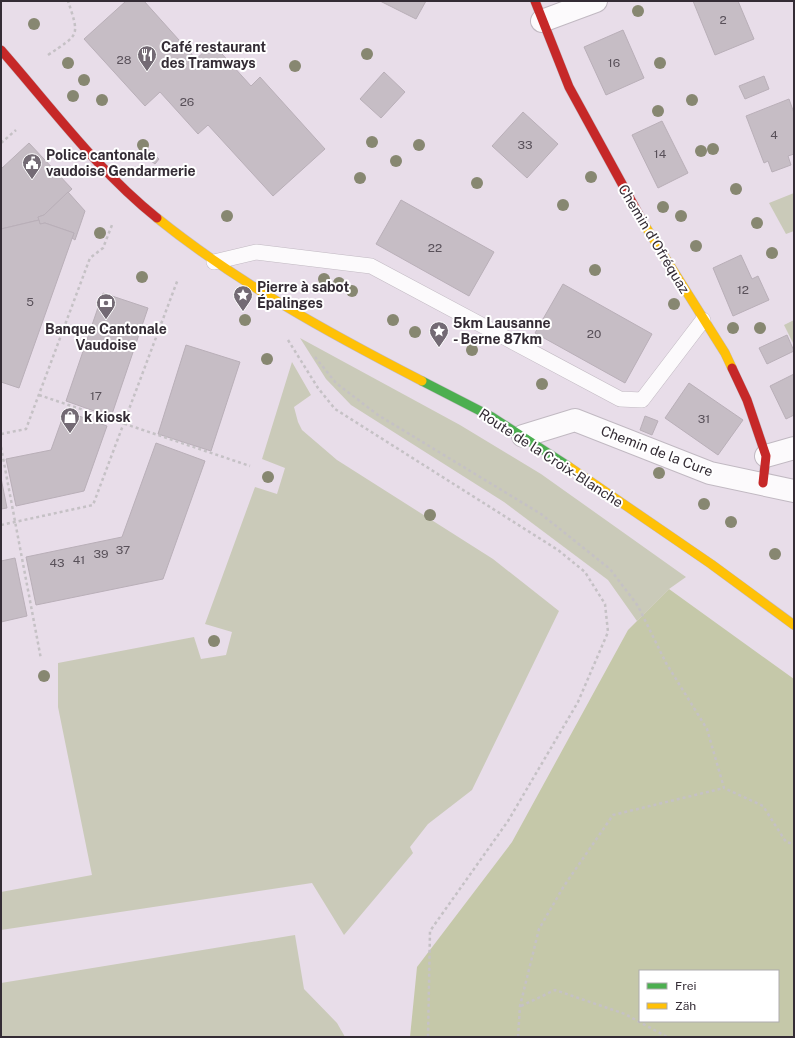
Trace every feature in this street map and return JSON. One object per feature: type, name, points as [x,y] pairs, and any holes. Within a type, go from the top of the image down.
[{"type":"street","name":"Chemin d'Ofréquaz","points":[[596,1],[538,11],[569,87],[584,115],[637,212],[725,353],[735,373],[747,400],[766,456],[763,484]]},
{"type":"street","name":"Route de la Croix-Blanche","points":[[1,50],[116,181],[167,227],[214,262],[296,314],[492,417],[523,436],[711,564],[794,625]]},
{"type":"street","name":"Chemin de la Cure","points":[[523,436],[575,420],[710,473],[794,490]]},
{"type":"street","points":[[766,456],[794,448]]},
{"type":"lane","points":[[214,262],[256,252],[371,266],[620,399],[642,400],[703,320]]},
{"type":"path","points":[[48,55],[74,38],[77,27],[68,1]]},
{"type":"path","points":[[1,143],[16,130]]},
{"type":"path","points":[[1,434],[26,429],[90,258],[103,248],[112,225]]},
{"type":"path","points":[[1,525],[93,505],[178,279]]},
{"type":"path","points":[[285,336],[318,388],[335,409],[558,550],[585,572],[605,604],[608,632],[578,702],[508,821],[430,931],[428,1037]]},
{"type":"path","points":[[314,355],[336,383],[378,415],[541,514],[610,568],[638,606],[666,663],[707,729],[724,788]]},
{"type":"path","points":[[39,395],[250,466]]},
{"type":"path","points":[[1,447],[41,659]]},
{"type":"path","points":[[518,1037],[520,1006],[539,929],[564,886],[612,816],[724,788],[763,806],[786,842],[794,844]]},
{"type":"path","points":[[520,1006],[555,990],[625,1014],[639,1022]]},
{"type":"path","points":[[640,1022],[667,1037]]},
{"type":"green space","points":[[794,193],[794,231],[786,234],[769,203]]},
{"type":"green space","points":[[794,320],[794,345],[784,325]]},
{"type":"green space","points":[[300,338],[460,425],[541,474],[686,577],[669,589],[637,621],[608,580],[504,502],[351,405],[326,379]]},
{"type":"green space","points":[[292,362],[311,395],[294,407],[302,430],[337,460],[493,559],[559,611],[472,790],[428,824],[410,847],[413,853],[344,935],[312,883],[1,930],[1,892],[92,875],[58,707],[58,663],[194,637],[201,659],[226,655],[232,632],[205,624],[255,487],[277,494],[285,468],[262,459]]},
{"type":"green space","points":[[669,589],[794,679],[794,1037],[410,1037],[417,967],[512,842],[628,630]]},
{"type":"green space","points":[[295,935],[304,989],[337,1023],[345,1037],[1,1037],[1,983]]},
{"type":"building","points":[[126,1],[144,1],[196,59],[213,44],[251,86],[260,77],[325,149],[273,196],[208,125],[198,134],[160,92],[145,106],[84,39]]},
{"type":"building","points":[[380,1],[426,1],[416,19]]},
{"type":"building","points":[[693,1],[738,1],[754,39],[715,55]]},
{"type":"building","points":[[623,30],[644,78],[606,95],[584,47]]},
{"type":"building","points":[[384,72],[405,92],[381,118],[360,99]]},
{"type":"building","points":[[764,76],[769,89],[745,99],[739,86]]},
{"type":"building","points":[[789,99],[794,113],[794,154],[788,156],[791,165],[772,172],[768,161],[764,163],[746,116]]},
{"type":"building","points":[[523,112],[558,144],[527,178],[492,146]]},
{"type":"building","points":[[662,121],[688,173],[658,188],[632,135]]},
{"type":"building","points":[[29,143],[72,189],[44,215],[38,217],[39,220],[1,229],[1,169]]},
{"type":"building","points":[[147,148],[159,159],[155,164],[142,154]]},
{"type":"building","points":[[68,192],[85,211],[75,240],[72,238],[74,233],[45,223],[40,224],[38,217],[44,215]]},
{"type":"building","points":[[401,200],[494,252],[469,296],[376,244]]},
{"type":"building","points":[[39,220],[40,224],[45,223],[74,233],[19,388],[1,382],[1,229]]},
{"type":"building","points":[[741,255],[752,279],[758,276],[769,300],[733,316],[713,268]]},
{"type":"building","points":[[563,284],[652,334],[625,383],[535,333]]},
{"type":"building","points":[[103,293],[148,308],[111,417],[66,401]]},
{"type":"building","points":[[787,335],[794,351],[767,364],[759,348]]},
{"type":"building","points":[[186,345],[240,362],[211,451],[158,434]]},
{"type":"building","points":[[794,374],[794,415],[786,419],[770,386]]},
{"type":"building","points":[[689,383],[743,420],[718,455],[665,418]]},
{"type":"building","points":[[65,411],[107,426],[84,491],[16,506],[6,459],[51,450]]},
{"type":"building","points":[[645,416],[658,421],[652,435],[640,430]]},
{"type":"building","points":[[156,443],[205,461],[163,579],[36,605],[26,557],[122,537]]},
{"type":"building","points":[[1,478],[7,508],[1,509]]},
{"type":"building","points":[[15,558],[27,616],[1,622],[1,561]]},
{"type":"traffic: fast","points":[[422,381],[492,417],[568,466]]},
{"type":"traffic: slow","points":[[157,218],[220,265],[252,286],[319,326],[422,381]]},
{"type":"traffic: slow","points":[[644,224],[725,353],[732,368]]},
{"type":"traffic: slow","points":[[568,466],[711,564],[794,625]]},
{"type":"traffic: jam","points":[[535,1],[569,87],[644,224]]},
{"type":"traffic: jam","points":[[1,50],[95,159],[135,200],[157,218]]},
{"type":"traffic: jam","points":[[732,368],[747,400],[766,456],[763,483]]},
{"type":"place","name":"Café restaurant des Tramways","points":[[147,72]]},
{"type":"place","name":"Police cantonale vaudoise Gendarmerie","points":[[32,180]]},
{"type":"place","name":"Pierre à sabot Épalinges","points":[[243,312]]},
{"type":"place","name":"Banque Cantonale Vaudoise","points":[[106,320]]},
{"type":"place","name":"5km Lausanne - Berne 87km","points":[[439,348]]},
{"type":"place","name":"k kiosk","points":[[70,434]]}]
